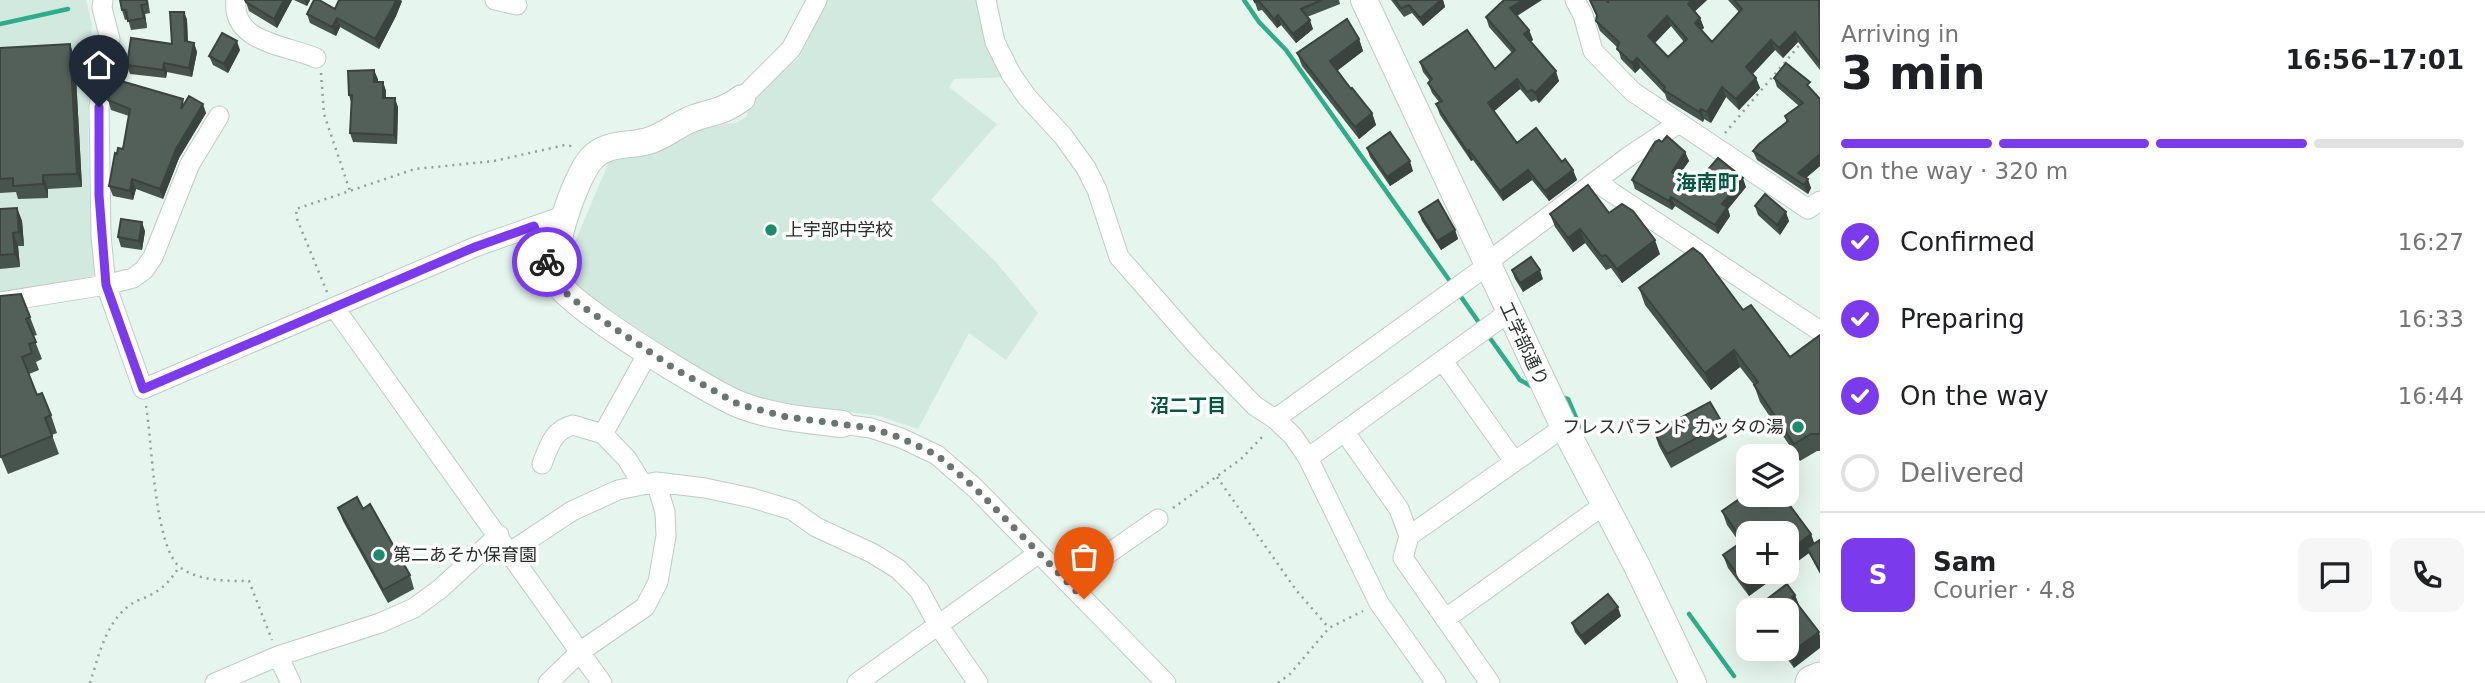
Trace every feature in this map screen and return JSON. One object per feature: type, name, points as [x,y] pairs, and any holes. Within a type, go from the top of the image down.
[{"type":"highway","points":[[1812,683],[1820,680]]},
{"type":"street","points":[[103,0],[102,8],[110,38],[99,107],[99,195],[106,285],[143,389],[475,247],[566,215]]},
{"type":"street","points":[[236,0],[235,13],[240,25],[277,47],[316,58]]},
{"type":"street","points":[[495,0],[517,5]]},
{"type":"street","points":[[555,275],[556,250],[566,215],[591,159],[600,151],[653,139],[691,119],[728,109],[791,49],[817,0]]},
{"type":"street","points":[[986,0],[995,42],[1011,74],[1086,168],[1097,190],[1119,257],[1217,367],[1255,406],[1275,419],[1293,436],[1308,458],[1379,603],[1436,683]]},
{"type":"street","name":"工学部通り","points":[[1364,0],[1563,427],[1637,566],[1693,683]]},
{"type":"street","points":[[1575,0],[1583,15],[1593,51],[1633,92],[1808,209],[1820,201]]},
{"type":"street","points":[[0,302],[106,285],[133,278],[144,270],[153,257],[190,164],[219,116]]},
{"type":"street","points":[[1275,419],[1679,122]]},
{"type":"street","points":[[1595,182],[1820,331]]},
{"type":"street","points":[[534,226],[545,260],[566,293],[583,307],[701,384],[738,404],[787,417],[871,428],[901,438],[937,455],[975,488],[1166,683]]},
{"type":"street","points":[[334,307],[602,683]]},
{"type":"street","points":[[1308,458],[1509,312]]},
{"type":"street","points":[[603,434],[649,351]]},
{"type":"street","points":[[1443,361],[1514,461]]},
{"type":"street","points":[[542,464],[551,440],[565,427],[573,425],[603,434],[650,484],[664,512],[666,536],[659,582],[645,607],[581,651],[548,683]]},
{"type":"street","points":[[1409,536],[1563,427]]},
{"type":"street","points":[[1344,431],[1399,509],[1409,536],[1403,558],[1490,683]]},
{"type":"street","points":[[510,552],[596,498],[618,490],[650,484],[705,488],[792,510],[816,527],[872,553],[898,569],[919,590],[938,625],[978,683]]},
{"type":"street","points":[[1445,620],[1605,504]]},
{"type":"street","points":[[1070,585],[1099,560],[1158,519]]},
{"type":"street","points":[[215,683],[278,656],[380,623],[414,608],[440,589],[499,536]]},
{"type":"street","points":[[857,683],[1039,553]]},
{"type":"street","points":[[278,656],[291,683]]},
{"type":"path","points":[[1715,146],[1807,36]]},
{"type":"path","points":[[316,58],[321,71],[324,114],[350,191]]},
{"type":"path","points":[[334,307],[297,219],[296,209],[415,169],[494,161],[565,145],[600,151]]},
{"type":"path","points":[[143,389],[166,543],[179,567],[204,577],[225,581],[249,581],[278,656]]},
{"type":"path","points":[[1158,519],[1217,477],[1259,442],[1275,419]]},
{"type":"path","points":[[1217,477],[1296,590],[1329,628]]},
{"type":"path","points":[[90,683],[103,641],[116,620],[132,603],[169,583],[179,567]]},
{"type":"path","points":[[1278,683],[1290,674],[1329,628],[1379,603]]},
{"type":"shaded area","points":[[0,0],[86,0],[92,24],[88,113],[89,189],[96,272],[90,282],[0,295]]},
{"type":"shaded area","name":"上宇部中学校","points":[[822,0],[981,0],[1007,77],[954,79],[949,87],[997,124],[931,200],[995,261],[1038,313],[1006,360],[969,333],[918,429],[879,416],[763,400],[726,387],[572,284],[566,275],[566,263],[611,157],[697,128],[736,123],[746,117],[753,96],[799,58]]},
{"type":"building","points":[[120,0],[146,0],[147,4],[141,5],[144,18],[128,21]]},
{"type":"building","points":[[245,0],[284,0],[274,19]]},
{"type":"building","points":[[314,0],[335,9],[339,0],[396,0],[375,39],[337,18],[332,27],[307,14]]},
{"type":"building","points":[[1254,0],[1322,0],[1301,9],[1310,20],[1293,34],[1278,15],[1274,19],[1259,1]]},
{"type":"building","points":[[1395,0],[1441,0],[1420,18],[1409,5],[1401,8]]},
{"type":"building","points":[[1504,0],[1523,0],[1510,8],[1529,30],[1524,34],[1556,71],[1535,93],[1532,90],[1527,92],[1517,79],[1488,103],[1517,143],[1536,128],[1562,162],[1565,159],[1573,170],[1545,191],[1528,170],[1500,191],[1469,150],[1467,151],[1436,104],[1442,101],[1428,83],[1432,79],[1420,62],[1467,30],[1495,69],[1515,50],[1486,17]]},
{"type":"building","points":[[1590,0],[1692,0],[1688,4],[1700,18],[1695,23],[1712,42],[1742,9],[1734,0],[1819,0],[1820,63],[1795,32],[1779,48],[1771,40],[1746,67],[1756,78],[1736,99],[1722,87],[1707,112],[1701,109],[1699,112],[1664,90],[1665,87],[1637,58],[1632,63],[1617,49],[1619,42],[1596,21],[1597,15]],"holes":[[[1667,16],[1687,39],[1668,57],[1648,36]]]},
{"type":"building","points":[[170,12],[184,12],[185,41],[194,43],[189,68],[164,63],[163,70],[127,65],[131,38],[172,44]]},
{"type":"building","points":[[1347,19],[1359,39],[1330,61],[1372,113],[1355,127],[1297,53]]},
{"type":"building","points":[[222,33],[237,41],[224,64],[209,56]]},
{"type":"building","points":[[70,44],[77,174],[43,175],[43,184],[13,186],[13,178],[0,179],[0,48]]},
{"type":"building","points":[[1786,63],[1810,82],[1807,85],[1820,99],[1820,154],[1798,173],[1808,179],[1804,185],[1753,151],[1788,121],[1785,116],[1803,103],[1774,78]]},
{"type":"building","points":[[374,70],[374,82],[383,82],[383,98],[395,98],[394,135],[350,133],[352,95],[349,95],[348,71]]},
{"type":"building","points":[[114,79],[183,99],[181,109],[189,96],[203,104],[176,149],[160,189],[132,179],[130,191],[109,186],[115,153],[117,154],[118,148],[123,149],[130,109],[108,100]]},
{"type":"building","points":[[1390,132],[1410,161],[1387,177],[1367,148]]},
{"type":"building","points":[[1667,136],[1685,152],[1672,172],[1694,186],[1718,158],[1743,178],[1722,204],[1727,207],[1715,225],[1671,197],[1669,201],[1632,180],[1655,142],[1662,142]]},
{"type":"building","points":[[1588,185],[1609,213],[1622,204],[1633,211],[1655,240],[1617,269],[1606,255],[1601,256],[1580,229],[1568,238],[1550,214]]},
{"type":"building","points":[[1765,194],[1786,212],[1777,225],[1755,206]]},
{"type":"building","points":[[1438,200],[1455,230],[1437,241],[1419,212]]},
{"type":"building","points":[[17,208],[19,232],[13,233],[15,254],[0,255],[0,209]]},
{"type":"building","points":[[121,219],[142,222],[139,241],[118,237]]},
{"type":"building","points":[[1693,248],[1702,255],[1743,310],[1751,305],[1790,357],[1820,335],[1820,434],[1811,434],[1794,444],[1754,385],[1758,382],[1734,350],[1705,373],[1639,288]]},
{"type":"building","points":[[1531,257],[1540,270],[1520,283],[1512,270]]},
{"type":"building","points":[[21,294],[30,317],[26,319],[36,342],[29,344],[32,353],[22,357],[37,395],[42,393],[51,415],[45,418],[52,436],[1,457],[0,296]]},
{"type":"building","points":[[1710,402],[1723,424],[1667,454],[1654,432]]},
{"type":"building","name":"第二あそか保育園","points":[[357,497],[363,509],[370,504],[410,575],[383,590],[338,508]]},
{"type":"building","points":[[1736,501],[1736,507],[1791,507],[1811,534],[1799,543],[1799,521],[1736,521],[1736,531],[1722,511]]},
{"type":"building","points":[[1820,540],[1820,571],[1807,548]]},
{"type":"building","points":[[1736,546],[1736,572],[1723,555]]},
{"type":"building","points":[[1787,584],[1795,595],[1793,598],[1769,598]]},
{"type":"building","points":[[1608,594],[1618,607],[1581,636],[1572,623]]},
{"type":"building","points":[[1799,606],[1819,632],[1799,647]]},
{"type":"waterway","points":[[1244,0],[1259,22],[1286,50],[1452,284]]},
{"type":"waterway","points":[[0,24],[68,9]]},
{"type":"waterway","points":[[1459,294],[1480,324]]},
{"type":"waterway","points":[[1487,334],[1520,380],[1531,386]]},
{"type":"waterway","points":[[1560,396],[1568,399],[1580,427]]},
{"type":"waterway","points":[[1689,614],[1734,676]]},
{"type":"way so far","points":[[547,262],[566,293],[583,307],[675,369],[738,404],[787,417],[871,428],[901,438],[937,455],[975,488],[1084,599]]},
{"type":"place","name":"上宇部中学校","points":[[771,230]]},
{"type":"place","name":"フレスパランド カッタの湯","points":[[1798,427]]},
{"type":"place","name":"第二あそか保育園","points":[[379,555]]},
{"type":"district","name":"海南町","points":[[1707,183]]},
{"type":"district","name":"沼二丁目","points":[[1188,405]]},
{"type":"route","points":[[99,107],[99,195],[106,285],[143,389],[475,247],[534,226],[547,262]]}]
